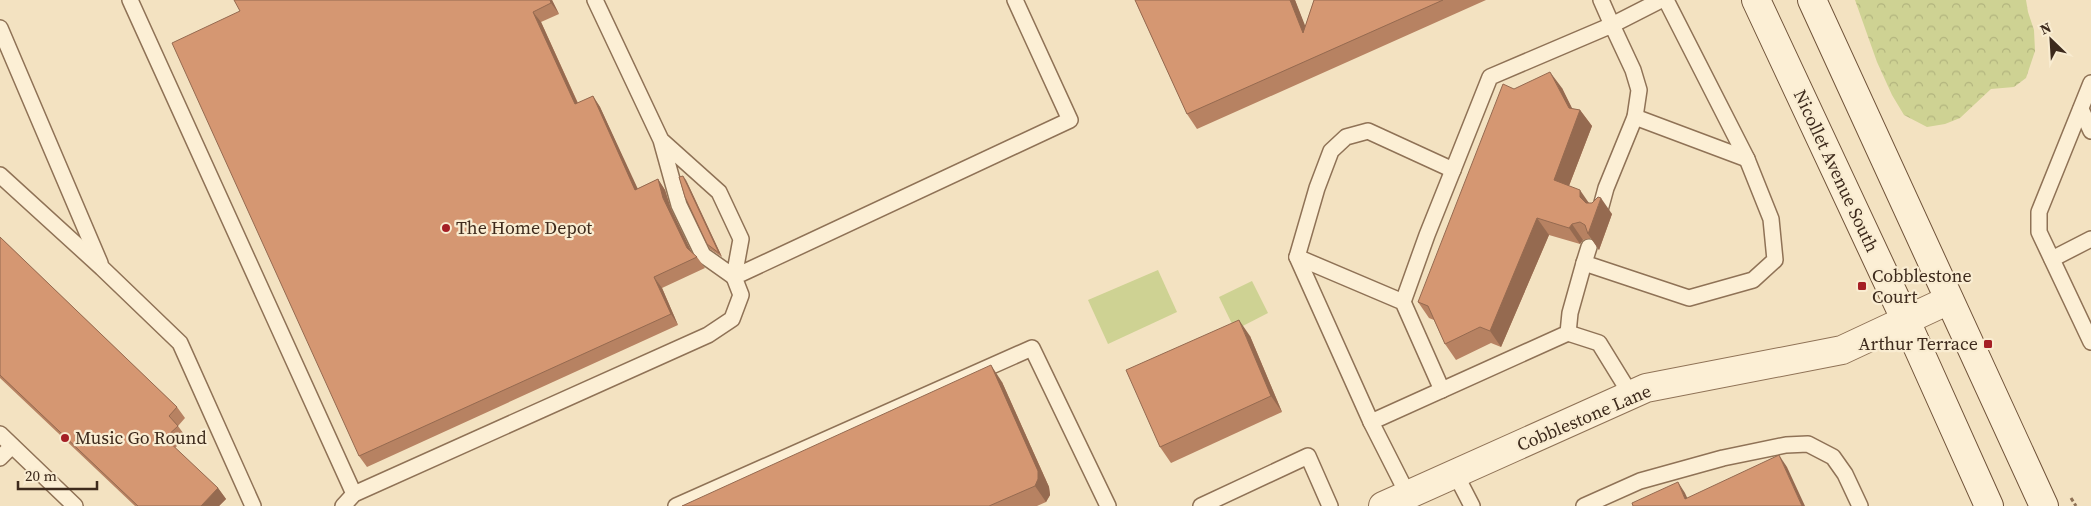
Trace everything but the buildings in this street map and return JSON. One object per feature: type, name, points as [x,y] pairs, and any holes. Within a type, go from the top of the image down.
[{"type":"main road","name":"Nicollet Avenue South","points":[[1756,0],[1906,321],[1989,506]]},
{"type":"main road","points":[[1812,0],[2044,506]]},
{"type":"main road","name":"Cobblestone Lane","points":[[1383,506],[1456,475],[1646,388],[1842,350],[1949,300]]},
{"type":"lane","points":[[130,0],[354,494]]},
{"type":"lane","points":[[595,0],[661,140],[679,205],[703,255],[734,276]]},
{"type":"lane","points":[[734,276],[1070,120],[1014,0]]},
{"type":"lane","points":[[1600,210],[1606,188],[1635,117],[1639,90],[1633,70],[1601,0]]},
{"type":"lane","points":[[1403,302],[1427,235],[1490,78],[1612,24],[1661,0]]},
{"type":"lane","points":[[1584,263],[1689,298],[1753,280],[1775,260],[1771,218],[1747,159],[1666,0]]},
{"type":"lane","points":[[0,28],[102,268]]},
{"type":"lane","points":[[2091,83],[2038,212],[2039,232],[2091,342]]},
{"type":"lane","points":[[2080,109],[2091,131]]},
{"type":"lane","points":[[1635,117],[1747,159]]},
{"type":"lane","points":[[1408,496],[1371,422],[1297,257],[1317,188],[1331,151],[1346,138],[1368,131],[1453,170]]},
{"type":"lane","points":[[344,506],[354,494],[708,335],[732,319],[741,295],[734,276],[741,239],[719,192],[661,140]]},
{"type":"lane","points":[[0,175],[180,342],[254,506]]},
{"type":"lane","points":[[2052,259],[2091,239]]},
{"type":"lane","points":[[1568,333],[1570,313],[1589,247]]},
{"type":"lane","points":[[1297,257],[1403,302],[1442,390]]},
{"type":"lane","points":[[1371,422],[1568,333],[1599,343],[1632,395]]},
{"type":"lane","points":[[676,506],[1032,348],[1108,506]]},
{"type":"lane","points":[[0,434],[75,506]]},
{"type":"lane","points":[[1584,506],[1640,481],[1723,458],[1786,445],[1808,444],[1833,457],[1845,474],[1860,506]]},
{"type":"lane","points":[[0,458],[12,446]]},
{"type":"lane","points":[[1201,506],[1308,456],[1330,506]]},
{"type":"lane","points":[[1456,475],[1472,506]]},
{"type":"green space","points":[[1855,0],[2026,0],[2034,30],[2035,51],[2026,78],[2014,87],[1991,89],[1960,118],[1945,124],[1927,127],[1904,115],[1892,95],[1877,62]]},
{"type":"green space","points":[[1158,270],[1177,312],[1108,344],[1088,300]]},
{"type":"green space","points":[[1252,281],[1268,313],[1235,330],[1219,297]]},
{"type":"place","name":"The Home Depot","points":[[446,228]]},
{"type":"place","name":"Cobblestone Court","points":[[1862,286]]},
{"type":"place","name":"Arthur Terrace","points":[[1988,344]]},
{"type":"place","name":"Music Go Round","points":[[65,438]]}]
